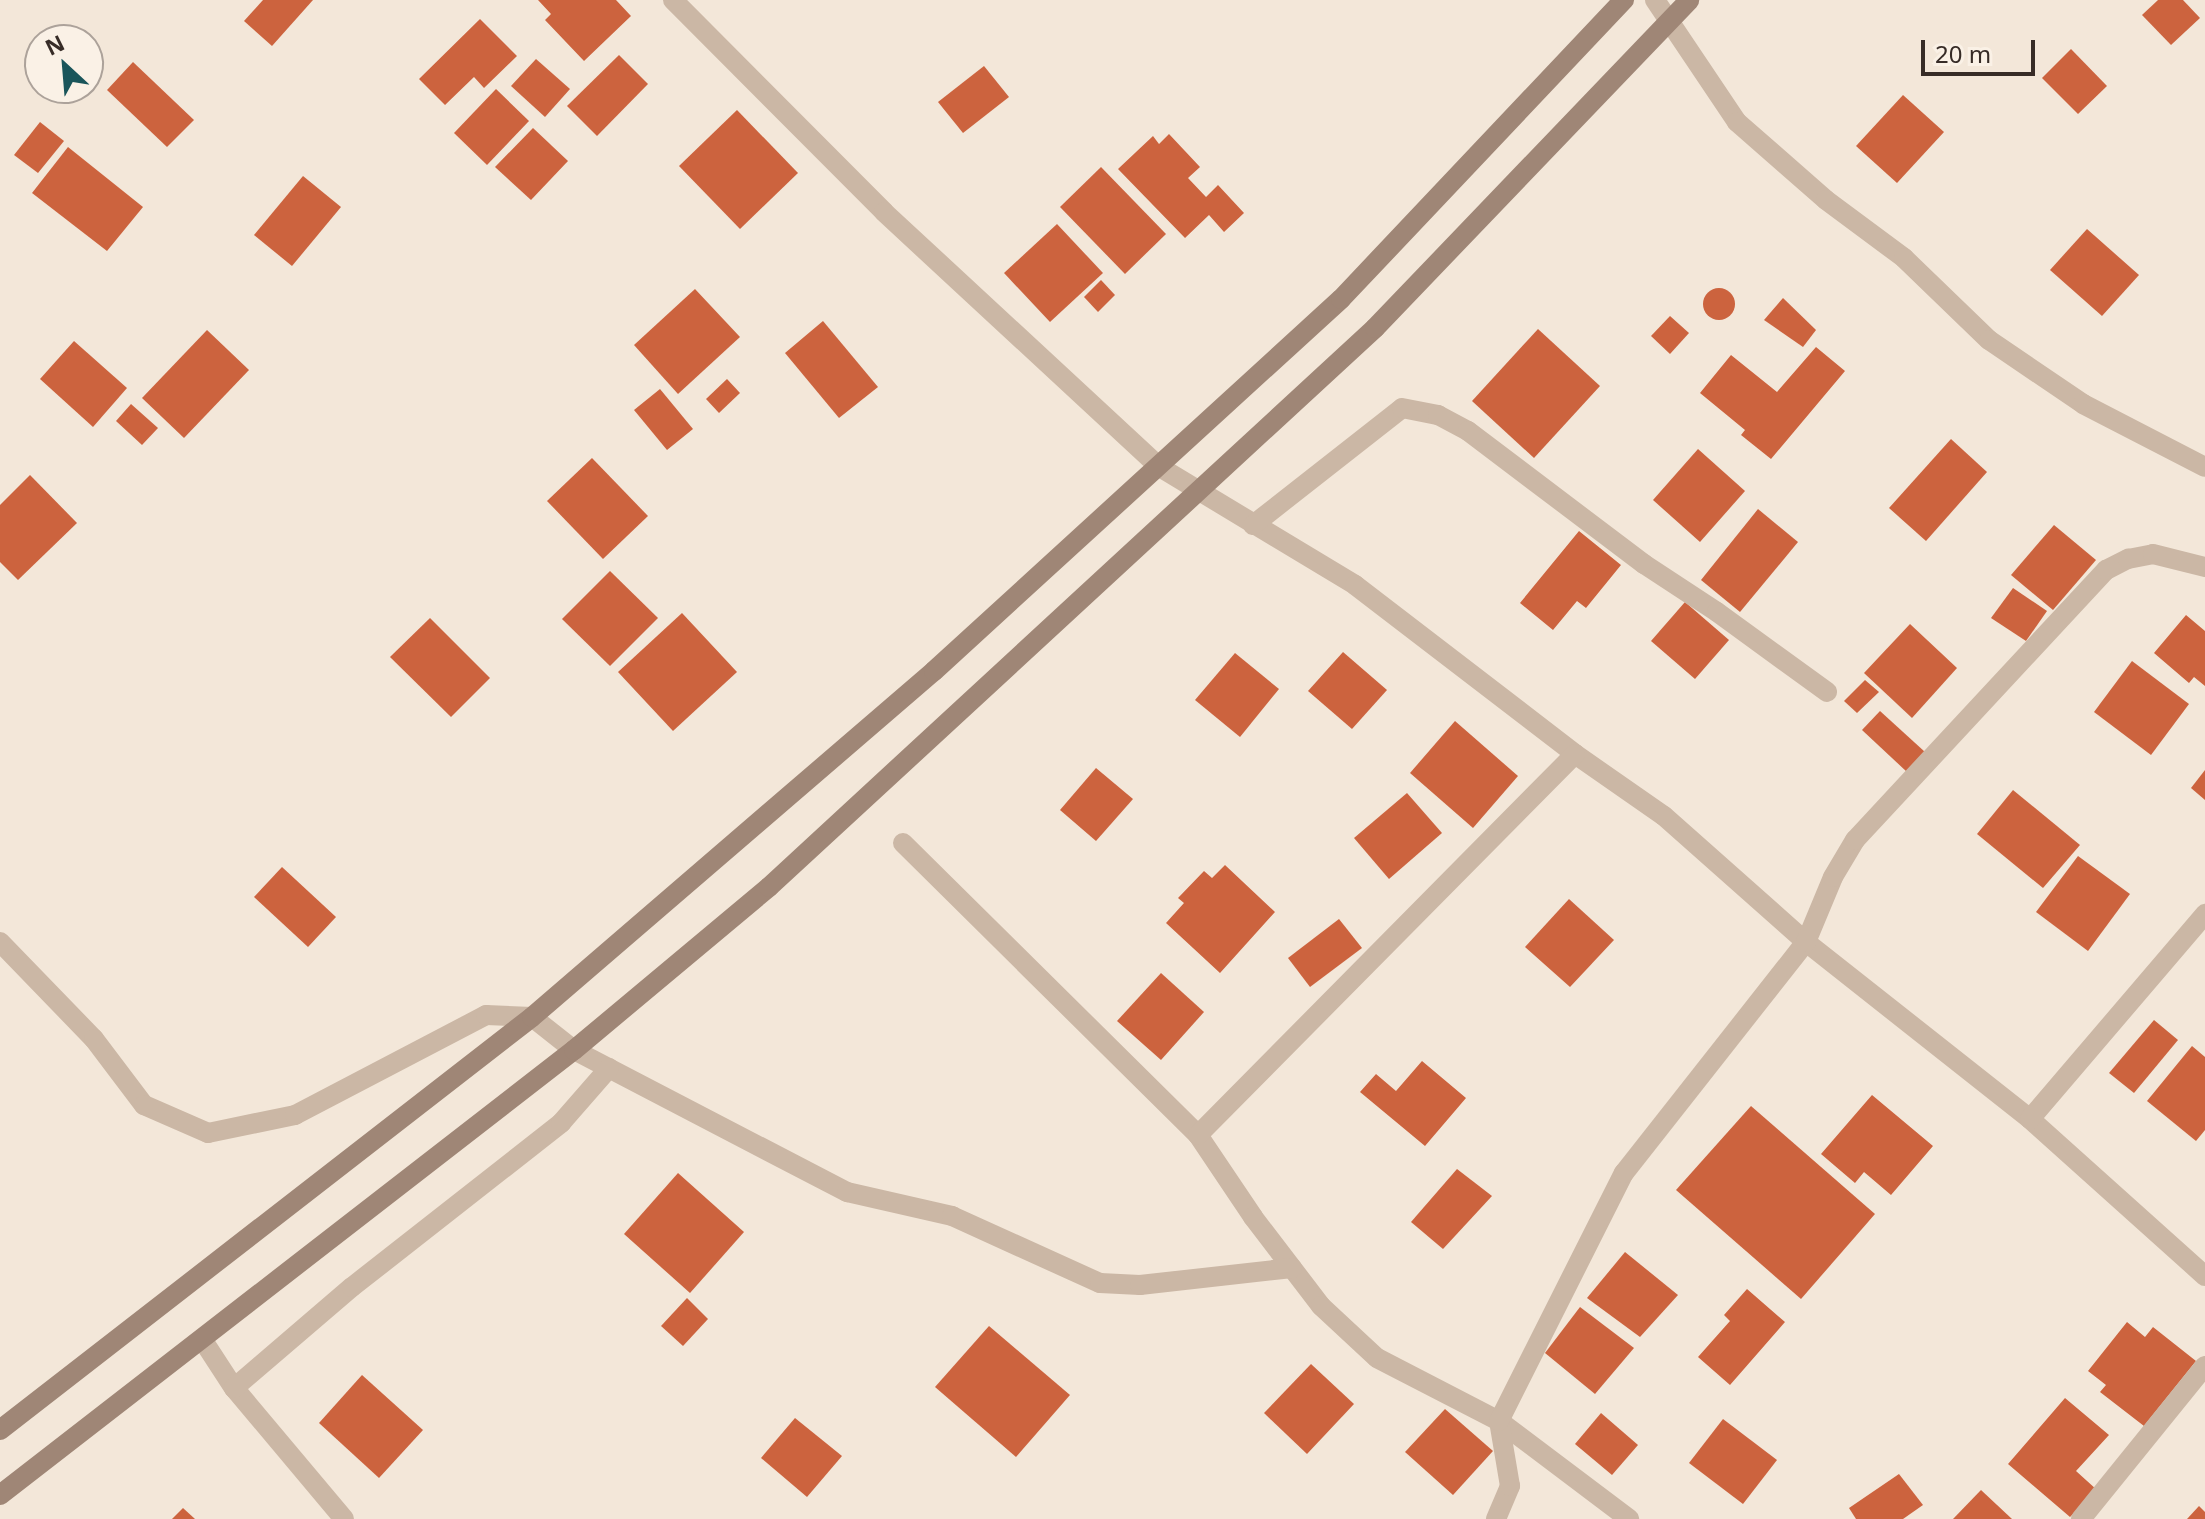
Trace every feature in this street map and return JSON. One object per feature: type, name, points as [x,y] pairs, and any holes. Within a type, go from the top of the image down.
[{"type":"main road","points":[[0,1430],[532,1017],[910,692],[1341,299],[1624,0]]},
{"type":"main road","points":[[0,1495],[574,1050],[769,887],[1375,328],[1689,0]]},
{"type":"street","points":[[673,0],[884,212],[1158,466],[1355,585],[1575,754],[1664,816],[1806,942],[2030,1119],[2205,1276]]},
{"type":"street","points":[[1655,0],[1667,23],[1737,122],[1826,200],[1904,258],[1989,340],[2083,404],[2205,467]]},
{"type":"street","points":[[1253,525],[1402,408],[1438,415],[1468,431],[1644,564],[1717,612],[1827,692]]},
{"type":"street","points":[[1496,1519],[1510,1486],[1499,1421],[1624,1173],[1806,942],[1833,877],[1855,840],[2106,570],[2128,559],[2153,554],[2205,567]]},
{"type":"street","points":[[1198,1135],[1575,754]]},
{"type":"street","points":[[903,843],[1198,1135],[1321,1306],[1377,1358],[1499,1421],[1629,1519]]},
{"type":"street","points":[[2030,1119],[2205,914]]},
{"type":"street","points":[[0,942],[94,1039],[144,1105],[208,1133],[295,1115],[486,1015],[532,1017],[574,1050],[847,1192],[952,1216],[1100,1283],[1140,1285],[1292,1268]]},
{"type":"street","points":[[234,1388],[352,1287],[561,1123],[609,1068]]},
{"type":"street","points":[[202,1339],[234,1388],[344,1519]]},
{"type":"street","points":[[2081,1519],[2205,1366]]},
{"type":"building","points":[[263,0],[313,0],[272,46],[244,21]]},
{"type":"building","points":[[538,0],[616,0],[631,16],[584,61],[545,20],[551,14]]},
{"type":"building","points":[[2158,0],[2183,0],[2200,18],[2171,45],[2142,15]]},
{"type":"building","points":[[480,19],[517,56],[484,88],[474,77],[445,105],[419,79]]},
{"type":"building","points":[[2071,49],[2107,86],[2078,114],[2042,78]]},
{"type":"building","points":[[619,55],[648,84],[597,136],[567,106]]},
{"type":"building","points":[[536,59],[570,89],[545,117],[511,86]]},
{"type":"building","points":[[133,62],[194,120],[167,147],[107,90]]},
{"type":"building","points":[[984,66],[1009,97],[963,133],[938,102]]},
{"type":"building","points":[[496,89],[529,121],[487,165],[454,133]]},
{"type":"building","points":[[1903,95],[1944,132],[1897,183],[1856,146]]},
{"type":"building","points":[[737,110],[798,173],[740,229],[679,166]]},
{"type":"building","points":[[40,122],[64,141],[38,173],[14,155]]},
{"type":"building","points":[[533,128],[568,161],[531,200],[495,167]]},
{"type":"building","points":[[1169,134],[1200,167],[1188,178],[1206,197],[1218,185],[1244,213],[1224,232],[1209,215],[1185,238],[1118,169],[1153,136],[1159,144]]},
{"type":"building","points":[[68,147],[143,207],[107,251],[32,193]]},
{"type":"building","points":[[1101,167],[1166,234],[1125,274],[1060,207]]},
{"type":"building","points":[[303,176],[341,207],[292,266],[254,235]]},
{"type":"building","points":[[1057,224],[1103,273],[1050,322],[1004,273]]},
{"type":"building","points":[[2087,229],[2139,275],[2102,316],[2050,270]]},
{"type":"building","points":[[1101,280],[1115,295],[1098,312],[1084,297]]},
{"type":"building","points":[[1719,288],[1730,293],[1735,304],[1730,315],[1719,320],[1708,315],[1703,304],[1708,293]]},
{"type":"building","points":[[695,289],[740,337],[678,394],[634,345]]},
{"type":"building","points":[[1783,298],[1816,330],[1803,347],[1764,320]]},
{"type":"building","points":[[1670,316],[1689,333],[1670,354],[1651,336]]},
{"type":"building","points":[[823,321],[878,387],[839,418],[785,353]]},
{"type":"building","points":[[1538,329],[1600,386],[1534,458],[1472,401]]},
{"type":"building","points":[[207,330],[249,370],[184,438],[142,398]]},
{"type":"building","points":[[74,341],[127,388],[93,427],[40,379]]},
{"type":"building","points":[[1816,347],[1845,371],[1771,459],[1741,435],[1745,430],[1700,393],[1731,355],[1777,392]]},
{"type":"building","points":[[727,379],[740,393],[719,413],[706,399]]},
{"type":"building","points":[[660,389],[693,429],[667,450],[634,410]]},
{"type":"building","points":[[131,404],[158,428],[142,445],[116,421]]},
{"type":"building","points":[[1951,439],[1987,472],[1926,541],[1889,508]]},
{"type":"building","points":[[1698,449],[1745,491],[1700,542],[1653,500]]},
{"type":"building","points":[[592,458],[648,516],[603,559],[547,501]]},
{"type":"building","points":[[30,475],[77,523],[18,580],[0,562],[0,505]]},
{"type":"building","points":[[1758,509],[1798,542],[1740,612],[1701,580]]},
{"type":"building","points":[[2054,525],[2096,560],[2053,610],[2011,575]]},
{"type":"building","points":[[1579,531],[1621,565],[1586,608],[1577,601],[1553,630],[1520,603]]},
{"type":"building","points":[[610,571],[658,618],[610,666],[562,619]]},
{"type":"building","points":[[2013,588],[2047,611],[2026,641],[1991,618]]},
{"type":"building","points":[[1685,602],[1729,640],[1695,679],[1651,641]]},
{"type":"building","points":[[682,613],[737,672],[673,731],[618,672]]},
{"type":"building","points":[[2186,615],[2205,631],[2205,686],[2194,677],[2189,683],[2154,653]]},
{"type":"building","points":[[430,618],[490,678],[451,717],[390,657]]},
{"type":"building","points":[[1910,624],[1957,668],[1912,718],[1864,673]]},
{"type":"building","points":[[1343,652],[1387,690],[1352,729],[1308,691]]},
{"type":"building","points":[[1235,653],[1279,689],[1240,737],[1195,700]]},
{"type":"building","points":[[2132,661],[2189,704],[2151,755],[2094,712]]},
{"type":"building","points":[[1865,680],[1879,692],[1857,713],[1844,701]]},
{"type":"building","points":[[1880,711],[1925,752],[1907,772],[1862,730]]},
{"type":"building","points":[[1455,721],[1518,776],[1473,828],[1410,773]]},
{"type":"building","points":[[1096,768],[1133,799],[1096,841],[1060,810]]},
{"type":"building","points":[[2205,770],[2205,800],[2191,788]]},
{"type":"building","points":[[2013,790],[2080,845],[2043,888],[1977,834]]},
{"type":"building","points":[[1407,793],[1442,833],[1389,879],[1354,838]]},
{"type":"building","points":[[2078,856],[2130,894],[2088,951],[2036,912]]},
{"type":"building","points":[[1225,865],[1275,912],[1220,973],[1166,923],[1184,903],[1178,898],[1204,871],[1212,878]]},
{"type":"building","points":[[282,867],[336,917],[308,947],[254,897]]},
{"type":"building","points":[[1569,899],[1614,940],[1570,987],[1525,947]]},
{"type":"building","points":[[1339,919],[1362,948],[1310,987],[1288,958]]},
{"type":"building","points":[[1161,973],[1204,1012],[1161,1060],[1117,1021]]},
{"type":"building","points":[[2154,1020],[2178,1040],[2134,1093],[2109,1073]]},
{"type":"building","points":[[2192,1046],[2205,1057],[2205,1130],[2196,1141],[2147,1101]]},
{"type":"building","points":[[1422,1061],[1466,1098],[1425,1146],[1360,1092],[1376,1074],[1396,1091]]},
{"type":"building","points":[[1872,1095],[1933,1146],[1891,1195],[1864,1172],[1855,1183],[1821,1154]]},
{"type":"building","points":[[1751,1106],[1875,1214],[1801,1299],[1676,1190]]},
{"type":"building","points":[[1457,1169],[1492,1196],[1443,1249],[1411,1222]]},
{"type":"building","points":[[678,1173],[744,1232],[690,1293],[624,1234]]},
{"type":"building","points":[[1625,1252],[1678,1295],[1640,1337],[1587,1298]]},
{"type":"building","points":[[1747,1289],[1785,1322],[1730,1385],[1698,1357],[1730,1321],[1724,1315]]},
{"type":"building","points":[[687,1298],[708,1319],[683,1346],[661,1326]]},
{"type":"building","points":[[1580,1307],[1634,1348],[1595,1394],[1545,1353]]},
{"type":"building","points":[[2127,1322],[2145,1337],[2153,1327],[2196,1361],[2144,1426],[2100,1392],[2106,1385],[2088,1371]]},
{"type":"building","points":[[989,1326],[1070,1395],[1016,1457],[935,1387]]},
{"type":"building","points":[[1311,1364],[1354,1404],[1307,1454],[1264,1413]]},
{"type":"building","points":[[362,1375],[423,1430],[379,1478],[319,1423]]},
{"type":"building","points":[[2065,1398],[2109,1435],[2076,1471],[2097,1490],[2070,1517],[2008,1464]]},
{"type":"building","points":[[1445,1409],[1493,1451],[1453,1495],[1405,1452]]},
{"type":"building","points":[[1601,1413],[1638,1445],[1612,1475],[1575,1444]]},
{"type":"building","points":[[795,1418],[842,1456],[807,1497],[761,1458]]},
{"type":"building","points":[[1723,1419],[1777,1460],[1743,1504],[1689,1463]]},
{"type":"building","points":[[1899,1474],[1923,1505],[1903,1519],[1856,1519],[1849,1508]]},
{"type":"building","points":[[1981,1490],[2012,1519],[1953,1519]]},
{"type":"building","points":[[2199,1506],[2205,1512],[2205,1519],[2187,1519]]},
{"type":"building","points":[[183,1508],[195,1519],[172,1519]]}]
